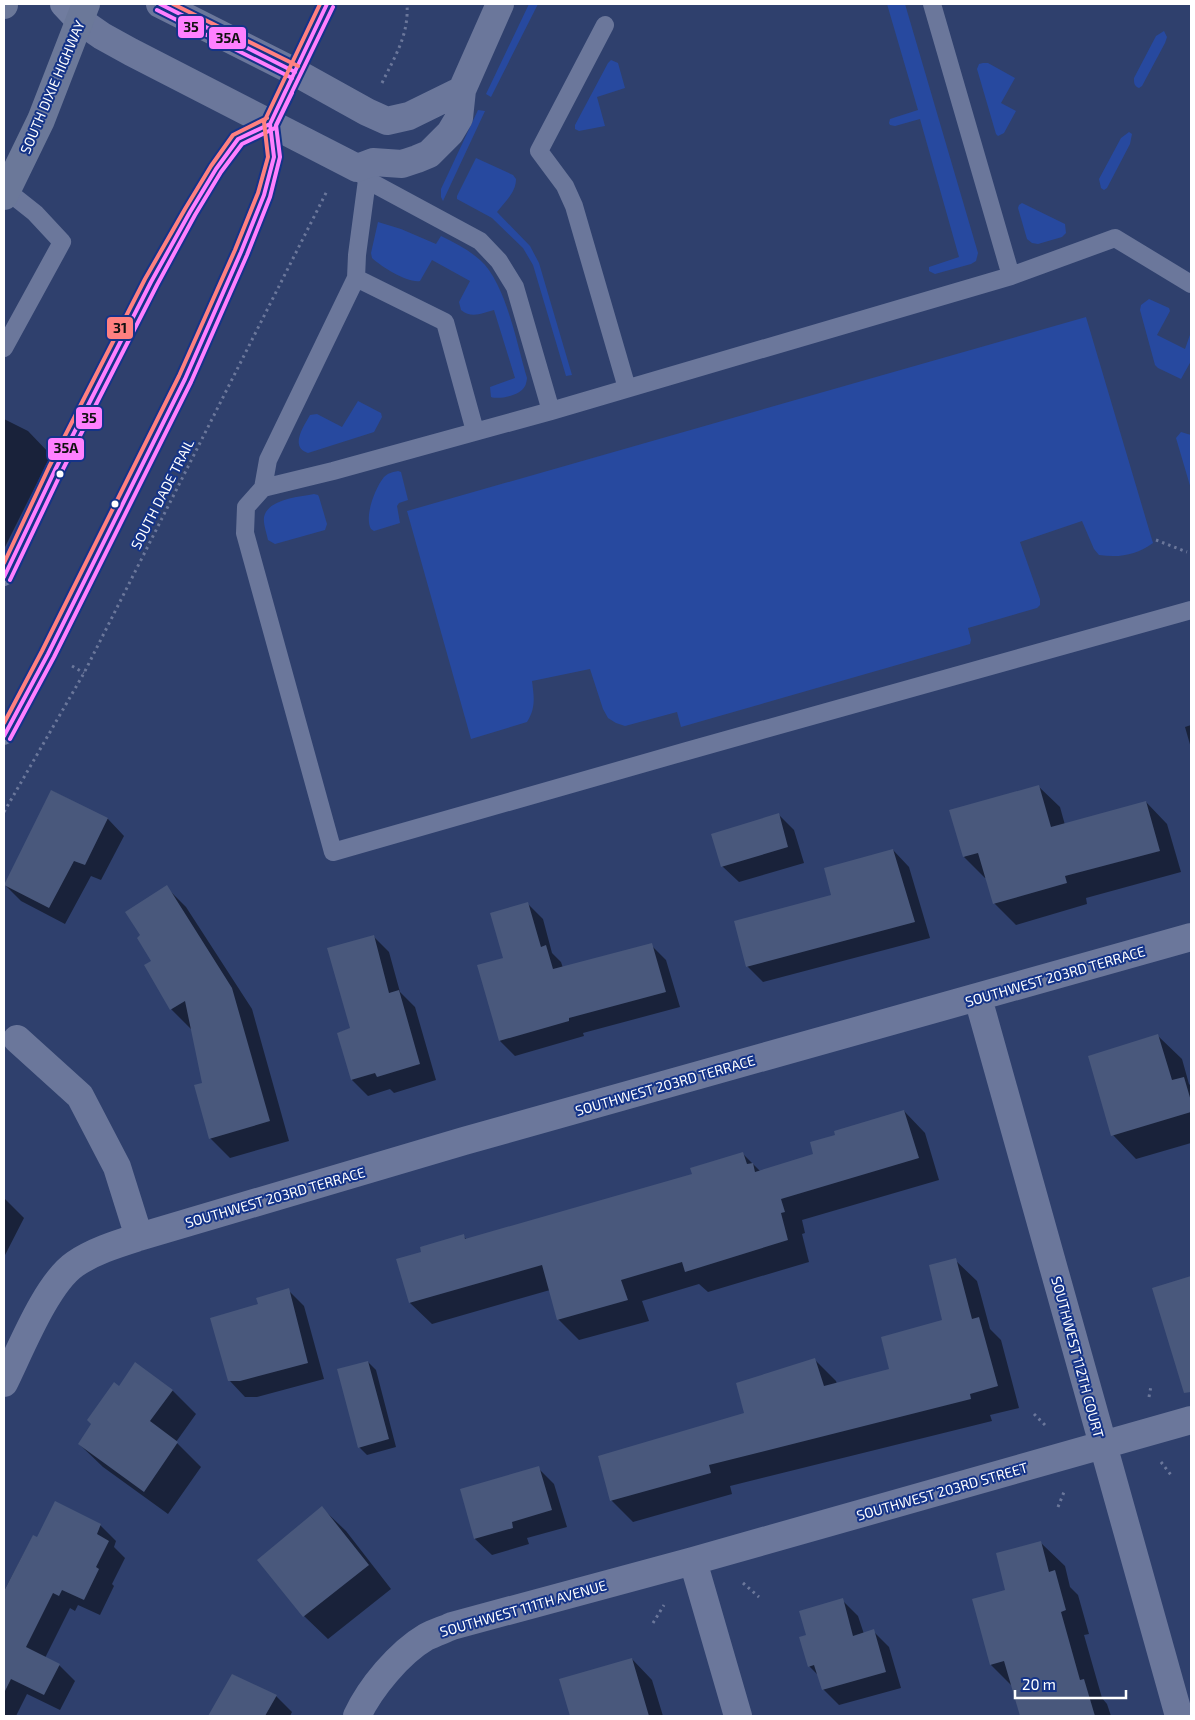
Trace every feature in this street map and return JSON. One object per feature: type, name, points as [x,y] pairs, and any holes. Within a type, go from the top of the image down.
[{"type":"highway","name":"SOUTH DIXIE HIGHWAY","points":[[5,193],[41,120],[76,9]]},
{"type":"street","points":[[160,4],[387,121],[409,116],[462,90]]},
{"type":"street","points":[[76,9],[102,36],[362,174],[373,162],[402,164],[429,154],[450,133],[459,118],[462,90],[500,4]]},
{"type":"street","name":"SOUTHWEST 203RD TERRACE","points":[[4,1383],[54,1286],[74,1265],[98,1251],[139,1237],[464,1141],[1191,937]]},
{"type":"street","name":"SOUTHWEST 112TH COURT","points":[[978,998],[1179,1716]]},
{"type":"street","points":[[17,1039],[80,1096],[117,1167],[139,1237]]},
{"type":"street","name":"SOUTHWEST 203RD STREET","points":[[694,1561],[1191,1420]]},
{"type":"street","points":[[694,1561],[738,1716]]},
{"type":"street","name":"SOUTHWEST 111TH AVENUE","points":[[357,1716],[380,1680],[403,1654],[426,1637],[452,1626],[504,1611],[694,1561]]},
{"type":"lane","points":[[4,736],[40,670],[166,420],[237,262],[264,195],[274,157],[270,124],[327,4]]},
{"type":"lane","points":[[932,4],[1011,276]]},
{"type":"lane","points":[[605,25],[539,151],[566,186],[574,206],[627,388]]},
{"type":"lane","points":[[4,577],[55,470],[151,282],[190,212],[216,169],[238,139],[270,124]]},
{"type":"lane","points":[[550,410],[514,287],[499,261],[480,241],[362,174],[356,278],[268,460],[263,488],[246,507],[245,533],[333,852],[1191,610]]},
{"type":"lane","points":[[4,348],[62,242],[35,213],[5,193]]},
{"type":"lane","points":[[263,488],[332,471],[550,410],[1011,276],[1115,238],[1191,284]]},
{"type":"lane","points":[[356,278],[445,322],[475,431]]},
{"type":"path","points":[[385,76],[399,52],[403,38],[407,4]]},
{"type":"path","name":"SOUTH DADE TRAIL","points":[[4,812],[84,673],[330,186]]},
{"type":"path","points":[[1156,540],[1187,552]]},
{"type":"path","points":[[70,665],[84,673]]},
{"type":"path","points":[[1034,1414],[1049,1429]]},
{"type":"path","points":[[1160,1460],[1171,1475]]},
{"type":"path","points":[[1058,1507],[1066,1486]]},
{"type":"path","points":[[743,1583],[759,1597]]},
{"type":"path","points":[[654,1623],[664,1605]]},
{"type":"shaded area","points":[[529,4],[538,4],[491,97],[486,94]]},
{"type":"shaded area","points":[[887,4],[905,4],[978,253],[976,261],[971,264],[935,274],[929,271],[929,267],[959,257],[920,119],[895,126],[889,123],[890,119],[918,110]]},
{"type":"shaded area","points":[[1164,31],[1167,37],[1165,43],[1142,86],[1139,88],[1135,84],[1134,78],[1156,36]]},
{"type":"shaded area","points":[[611,60],[618,63],[625,88],[597,97],[605,126],[579,131],[575,129],[575,125]]},
{"type":"shaded area","points":[[988,63],[1015,78],[1001,103],[1016,111],[1004,133],[998,136],[977,69],[979,64]]},
{"type":"shaded area","points":[[478,110],[485,111],[443,201],[441,189]]},
{"type":"shaded area","points":[[1129,132],[1132,134],[1130,144],[1107,188],[1104,190],[1101,188],[1099,179],[1121,138]]},
{"type":"shaded area","points":[[476,158],[513,175],[516,179],[512,193],[497,212],[530,246],[539,263],[572,375],[566,376],[533,265],[523,248],[492,218],[457,199]]},
{"type":"shaded area","points":[[1022,203],[1065,224],[1066,233],[1062,237],[1038,244],[1032,243],[1027,239],[1018,208]]},
{"type":"shaded area","points":[[378,222],[401,229],[436,244],[441,236],[471,253],[489,270],[504,299],[515,332],[527,378],[523,389],[510,396],[491,397],[490,387],[515,378],[494,310],[473,315],[461,310],[459,302],[470,281],[432,260],[420,281],[408,280],[388,270],[372,258],[371,253]]},
{"type":"shaded area","points":[[1149,299],[1169,308],[1170,311],[1157,335],[1185,349],[1191,332],[1191,361],[1181,379],[1155,365],[1140,310],[1141,305]]},
{"type":"shaded area","points":[[1086,317],[1153,543],[1127,555],[1099,555],[1094,549],[1082,521],[1020,542],[1040,599],[1040,605],[1037,608],[968,628],[970,644],[681,727],[677,712],[625,726],[608,718],[603,709],[590,669],[532,681],[533,707],[527,722],[471,739],[407,511]]},
{"type":"shaded area","points":[[358,401],[381,413],[382,417],[374,432],[308,453],[302,450],[299,446],[300,436],[310,415],[317,414],[342,427]]},
{"type":"shaded area","points":[[1181,432],[1191,435],[1191,489],[1176,438]]},
{"type":"shaded area","points":[[398,471],[401,472],[408,500],[399,503],[397,506],[400,523],[374,531],[369,524],[369,517],[374,495],[384,477]]},
{"type":"shaded area","points":[[314,494],[319,497],[327,524],[325,530],[275,544],[268,540],[264,517],[271,506],[285,500]]},
{"type":"building","points":[[1039,785],[1051,827],[1146,801],[1160,851],[1065,876],[1067,883],[993,904],[978,853],[963,857],[949,810]]},
{"type":"building","points":[[51,790],[108,818],[85,865],[74,861],[49,908],[4,885]]},
{"type":"building","points":[[779,813],[788,847],[721,867],[711,834]]},
{"type":"building","points":[[893,849],[915,922],[746,967],[734,921],[831,895],[824,868]]},
{"type":"building","points":[[167,885],[232,988],[270,1121],[209,1139],[194,1085],[202,1083],[185,1001],[170,1010],[144,965],[151,961],[137,938],[140,935],[125,912]]},
{"type":"building","points":[[528,902],[541,947],[546,945],[553,969],[652,943],[666,992],[569,1018],[569,1021],[499,1041],[477,965],[503,958],[490,913]]},
{"type":"building","points":[[374,935],[389,993],[399,990],[420,1064],[377,1077],[375,1073],[351,1080],[337,1033],[350,1028],[327,948]]},
{"type":"building","points":[[1158,1034],[1172,1080],[1184,1077],[1191,1101],[1191,1112],[1111,1136],[1088,1056]]},
{"type":"building","points":[[904,1110],[919,1158],[781,1199],[785,1212],[781,1213],[788,1240],[685,1272],[682,1262],[621,1280],[628,1300],[557,1320],[542,1265],[409,1303],[396,1259],[421,1252],[420,1247],[464,1234],[465,1239],[692,1174],[690,1168],[743,1152],[747,1164],[753,1163],[755,1172],[813,1154],[810,1142],[835,1135],[834,1131]]},
{"type":"building","points":[[956,1258],[972,1319],[979,1317],[998,1386],[970,1394],[971,1399],[709,1465],[711,1473],[610,1501],[598,1456],[744,1413],[736,1383],[815,1358],[824,1386],[889,1369],[881,1337],[942,1320],[929,1265]]},
{"type":"building","points":[[1191,1276],[1191,1392],[1184,1393],[1152,1288]]},
{"type":"building","points":[[289,1288],[308,1363],[240,1381],[228,1381],[210,1318],[258,1304],[256,1298]]},
{"type":"building","points":[[368,1361],[389,1439],[358,1448],[337,1369]]},
{"type":"building","points":[[135,1362],[173,1390],[150,1421],[178,1442],[144,1492],[78,1444],[91,1424],[87,1420],[114,1382],[119,1386]]},
{"type":"building","points":[[539,1466],[552,1510],[512,1522],[513,1528],[474,1539],[460,1489]]},
{"type":"building","points":[[55,1501],[101,1524],[97,1534],[109,1541],[96,1567],[99,1569],[84,1600],[62,1590],[59,1596],[53,1593],[26,1647],[60,1664],[44,1695],[11,1679],[4,1693],[4,1591],[33,1535],[37,1537]]},
{"type":"building","points":[[322,1506],[369,1565],[303,1617],[257,1560]]},
{"type":"building","points":[[1041,1541],[1049,1572],[1055,1570],[1066,1610],[1061,1612],[1080,1680],[1084,1679],[1095,1716],[1020,1716],[1004,1661],[990,1665],[972,1599],[1005,1590],[996,1553]]},
{"type":"building","points":[[843,1598],[853,1636],[874,1629],[886,1672],[822,1690],[814,1665],[808,1667],[799,1637],[806,1635],[799,1611]]},
{"type":"building","points":[[632,1658],[649,1716],[570,1716],[559,1679]]},
{"type":"building","points":[[232,1674],[277,1695],[265,1716],[208,1716]]},
{"type":"transit line","name":"35A","points":[[160,4],[295,72]]},
{"type":"transit line","name":"31","points":[[173,4],[298,66]]},
{"type":"transit line","name":"31","points":[[4,723],[42,651],[179,376],[235,250],[258,193],[268,157],[264,122],[320,4]]},
{"type":"transit line","name":"35A","points":[[4,736],[48,654],[185,379],[264,195],[274,157],[270,124],[327,4]]},
{"type":"transit line","name":"35","points":[[10,739],[54,657],[191,382],[247,255],[270,197],[280,157],[276,125],[333,7]]},
{"type":"transit line","name":"35","points":[[157,10],[292,78]]},
{"type":"transit line","name":"35A","points":[[4,577],[55,470],[151,282],[190,212],[216,169],[238,139],[270,124],[286,90]]},
{"type":"transit line","name":"35","points":[[10,580],[61,473],[195,215],[221,172],[242,144],[275,128],[292,93]]},
{"type":"transit line","name":"31","points":[[4,563],[49,467],[145,279],[185,209],[211,166],[233,135],[267,118]]}]
